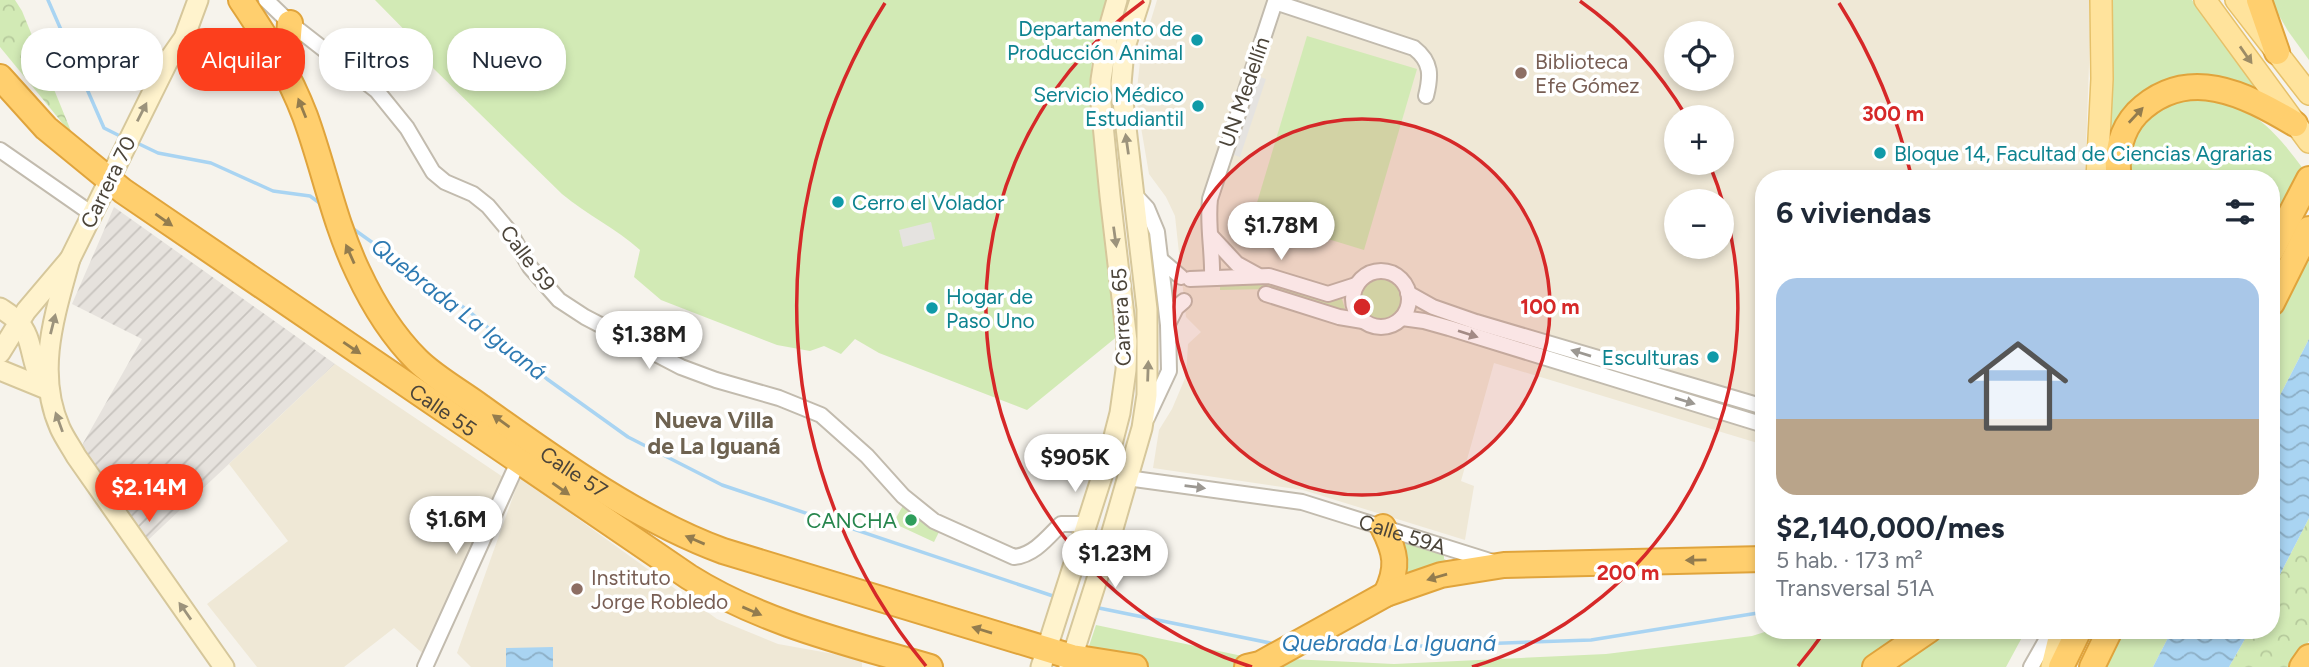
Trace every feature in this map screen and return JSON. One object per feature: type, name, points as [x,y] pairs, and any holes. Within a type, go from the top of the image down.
[{"type":"highway","name":"Calle 57","points":[[241,0],[259,28]]},
{"type":"highway","points":[[2259,0],[2277,52]]},
{"type":"highway","points":[[289,23],[289,28]]},
{"type":"highway","name":"Calle 55","points":[[0,77],[46,128],[112,171],[230,267],[689,577],[729,601],[770,618],[930,667]]},
{"type":"highway","points":[[2114,170],[2121,142],[2130,122],[2146,105],[2163,94],[2186,88],[2218,89],[2241,94],[2302,133]]},
{"type":"highway","name":"Calle 57","points":[[295,91],[324,173],[332,208],[354,263],[376,305],[417,361],[519,434],[637,511],[683,535],[736,555],[1047,648],[1135,667]]},
{"type":"highway","points":[[2118,170],[2121,142]]},
{"type":"highway","points":[[2280,235],[2309,178]]},
{"type":"highway","points":[[2280,215],[2297,202]]},
{"type":"highway","points":[[2280,287],[2309,229]]},
{"type":"highway","points":[[401,380],[417,361]]},
{"type":"highway","points":[[1383,527],[1392,545],[1395,562],[1394,579],[1386,594]]},
{"type":"highway","points":[[1504,565],[1755,559]]},
{"type":"highway","name":"Calle 59A","points":[[1247,667],[1260,664],[1386,594],[1441,575],[1504,565]]},
{"type":"highway","points":[[1875,667],[1916,639]]},
{"type":"highway","points":[[2061,667],[2075,639]]},
{"type":"highway","points":[[2092,667],[2106,639]]},
{"type":"highway","points":[[2302,667],[2309,657]]},
{"type":"main road","name":"Carrera 70","points":[[0,353],[19,322],[70,259],[168,61],[184,38],[198,0]]},
{"type":"main road","name":"Carrera 65","points":[[1047,648],[1104,470],[1120,413],[1126,370],[1127,341],[1101,104],[1103,60],[1117,0]]},
{"type":"main road","name":"Carrera 65","points":[[1074,653],[1142,428],[1147,395],[1149,339],[1121,83],[1124,50],[1140,0]]},
{"type":"main road","points":[[2097,170],[2102,79],[2101,0]]},
{"type":"main road","points":[[2205,0],[2302,133]]},
{"type":"main road","points":[[2236,0],[2309,94]]},
{"type":"main road","points":[[70,259],[48,345],[50,390],[59,426],[76,456],[224,667]]},
{"type":"main road","points":[[0,308],[19,322],[27,334],[35,369],[50,390]]},
{"type":"main road","points":[[0,370],[50,390]]},
{"type":"main road","points":[[1104,470],[1118,473],[1121,477],[1113,526]]},
{"type":"main road","points":[[2052,667],[2059,639]]},
{"type":"street","name":"Calle 59","points":[[266,0],[289,23],[377,91],[412,135],[433,172],[445,182],[473,194],[488,206],[509,231],[530,267],[559,300],[681,367],[779,398],[821,415],[867,456],[903,496],[934,521],[1014,556],[1023,556],[1032,551],[1061,524],[1085,528]]},
{"type":"street","name":"UN Medellín","points":[[1211,236],[1210,199],[1275,2],[1414,48],[1429,66],[1430,79],[1426,96]]},
{"type":"street","points":[[0,150],[92,214]]},
{"type":"street","points":[[1134,194],[1152,216],[1157,232],[1168,325],[1169,371],[1142,428]]},
{"type":"street","points":[[1211,236],[1237,264],[1259,276]]},
{"type":"street","points":[[1211,236],[1212,278]]},
{"type":"street","points":[[1161,260],[1185,278],[1269,276],[1328,294],[1356,285]]},
{"type":"street","points":[[1266,294],[1339,317],[1384,327],[1393,325],[1402,318],[1408,306],[1408,293],[1402,280],[1388,272],[1372,272],[1360,279],[1356,285],[1353,304],[1363,321]]},
{"type":"street","points":[[1408,293],[1433,307],[1476,322],[1755,404]]},
{"type":"street","points":[[1168,325],[1176,308],[1184,301]]},
{"type":"street","points":[[1402,318],[1449,328],[1755,422]]},
{"type":"street","points":[[425,667],[519,460]]},
{"type":"street","name":"Calle 59A","points":[[1127,478],[1290,499],[1504,565]]},
{"type":"street","points":[[2031,667],[2047,639]]},
{"type":"shaded area","points":[[1157,0],[2089,0],[2085,170],[1755,170],[1755,442],[1494,363],[1461,481],[1474,486],[1465,540],[1303,490],[1153,468],[1159,430],[1172,409],[1186,376],[1188,344],[1201,332],[1186,317],[1175,216],[1166,197],[1149,174],[1136,98],[1141,53]]},
{"type":"shaded area","points":[[1254,75],[1266,79],[1240,157],[1228,153]]},
{"type":"shaded area","points":[[114,207],[335,364],[146,542],[81,447],[142,339],[72,304]]},
{"type":"shaded area","points":[[931,222],[935,239],[903,247],[899,230]]},
{"type":"shaded area","points":[[335,364],[503,477],[429,659],[394,628],[344,667],[257,667],[207,604],[288,541],[229,464]]},
{"type":"shaded area","name":"Instituto Jorge Robledo","points":[[520,477],[717,619],[778,644],[862,659],[862,667],[471,667],[457,653]]},
{"type":"green space","points":[[0,0],[15,0],[29,28],[21,28],[21,73],[0,47]]},
{"type":"green space","name":"Cerro el Volador","points":[[375,0],[1106,0],[1094,38],[1090,82],[1119,335],[1027,410],[879,353],[855,339],[841,354],[824,346],[810,351],[777,345],[661,300],[634,277],[640,250],[562,194],[457,91],[566,91],[566,28],[447,28],[447,82],[433,68],[433,28],[403,28]]},
{"type":"green space","points":[[2109,0],[2192,0],[2260,95],[2166,82],[2142,92],[2118,122],[2104,170]]},
{"type":"green space","points":[[2270,0],[2309,0],[2309,60],[2288,31]]},
{"type":"green space","points":[[1307,36],[1417,69],[1364,250],[1253,216]]},
{"type":"green space","points":[[36,91],[55,91],[73,136]]},
{"type":"green space","points":[[2183,96],[2221,101],[2247,112],[2269,128],[2304,170],[2280,206],[2280,170],[2128,170],[2134,124]]},
{"type":"green space","points":[[2309,247],[2309,339],[2280,395],[2280,307]]},
{"type":"green space","points":[[1380,275],[1395,282],[1402,297],[1395,312],[1380,319],[1365,312],[1358,297],[1365,282]]},
{"type":"green space","points":[[1270,279],[1341,296],[1346,312],[1268,289],[1220,290],[1220,281]]},
{"type":"green space","name":"CANCHA","points":[[904,504],[941,528],[934,542],[893,523]]},
{"type":"green space","points":[[2309,518],[2309,641],[2292,667],[2229,667],[2245,639],[2280,639],[2280,574]]},
{"type":"green space","points":[[1396,538],[1444,551],[1444,559],[1452,563],[1416,570],[1401,577]]},
{"type":"green space","points":[[1096,625],[1247,657],[1394,664],[1606,654],[1755,635],[1755,639],[2021,639],[2006,667],[1082,667]]},
{"type":"green space","points":[[2116,639],[2167,639],[2153,667],[2102,667]]},
{"type":"water","points":[[2309,339],[2309,518],[2280,574],[2280,395]]},
{"type":"water","points":[[2167,639],[2245,639],[2229,667],[2153,667]]},
{"type":"water","points":[[553,647],[553,667],[506,667],[506,648]]},
{"type":"waterway","name":"Quebrada La Iguaná","points":[[48,0],[104,128],[124,138]]},
{"type":"waterway","name":"Quebrada La Iguaná","points":[[135,142],[158,153],[211,163],[273,191],[310,196],[321,204]]},
{"type":"waterway","name":"Quebrada La Iguaná","points":[[352,228],[470,312],[547,379],[628,437],[722,485],[1056,597]]},
{"type":"waterway","name":"Quebrada La Iguaná","points":[[1094,607],[1275,644]]},
{"type":"waterway","name":"Quebrada La Iguaná","points":[[1314,645],[1393,647],[1591,640],[1755,613]]},
{"type":"place","name":"Departamento de Producción Animal","points":[[1197,40]]},
{"type":"place","name":"Biblioteca Efe Gómez","points":[[1521,73]]},
{"type":"place","name":"Servicio Médico Estudiantil","points":[[1198,106]]},
{"type":"place","name":"Bloque 14, Facultad de Ciencias Agrarias","points":[[1880,153]]},
{"type":"place","name":"Cerro el Volador","points":[[838,202]]},
{"type":"place","name":"Hogar de Paso Uno","points":[[932,308]]},
{"type":"place","name":"Esculturas","points":[[1713,357]]},
{"type":"place","name":"CANCHA","points":[[911,520]]},
{"type":"place","name":"Instituto Jorge Robledo","points":[[577,589]]},
{"type":"district","name":"Nueva Villa de La Iguaná","points":[[714,433]]}]
